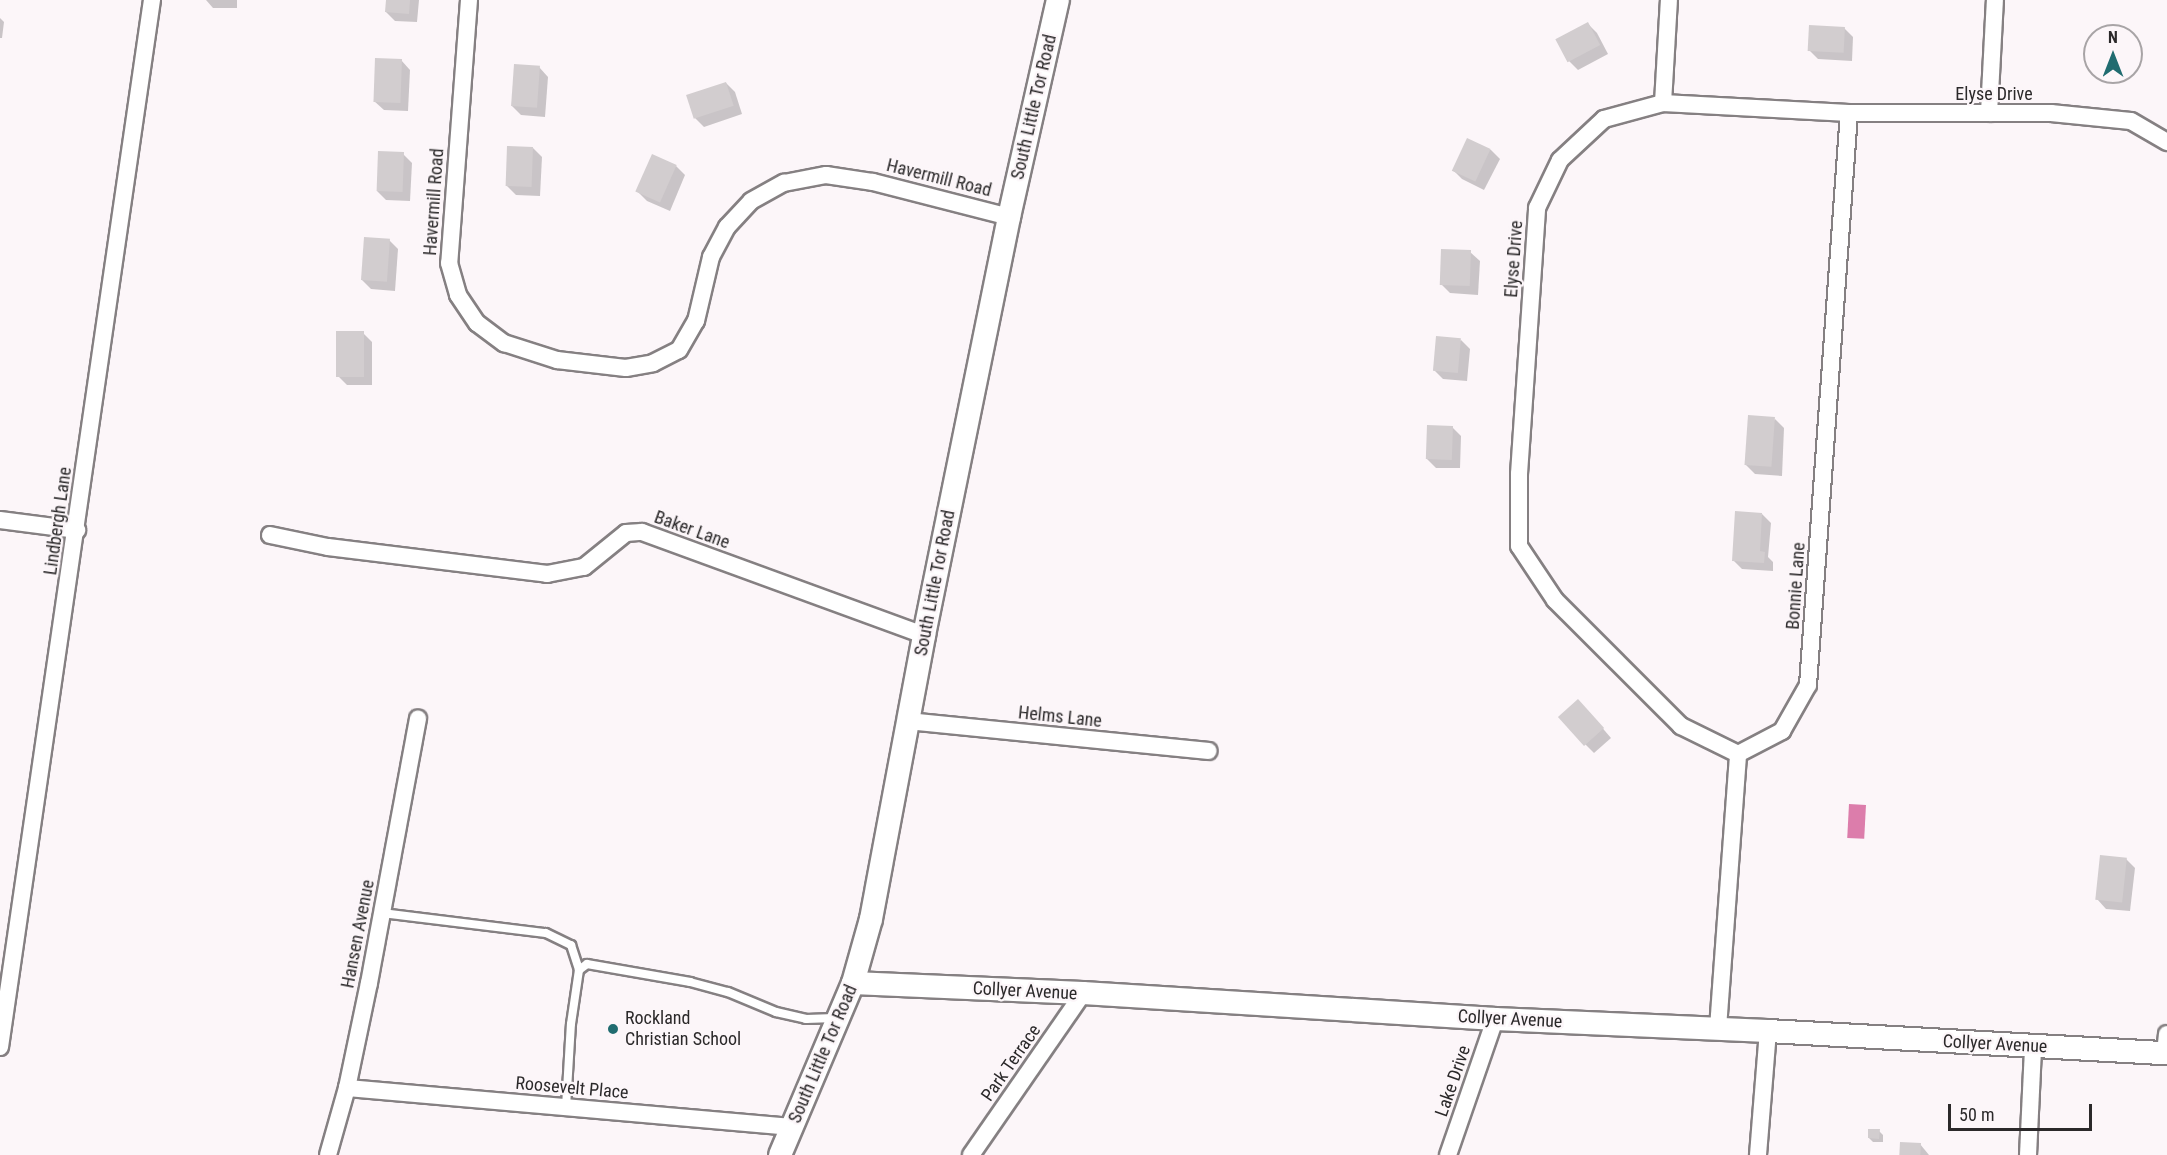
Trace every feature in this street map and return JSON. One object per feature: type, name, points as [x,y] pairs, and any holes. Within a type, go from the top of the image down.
[{"type":"street","name":"Lindbergh Lane","points":[[0,1047],[77,530],[152,0]]},
{"type":"street","name":"Havermill Road","points":[[469,0],[449,262],[458,295],[477,323],[504,344],[557,360],[626,368],[653,363],[679,350],[696,321],[711,257],[727,226],[751,201],[784,183],[826,175],[873,182],[1009,217]]},
{"type":"street","name":"South Little Tor Road","points":[[780,1155],[853,983],[871,919],[924,635],[1009,217],[1058,0]]},
{"type":"street","points":[[1663,103],[1669,0]]},
{"type":"street","points":[[1989,113],[1995,0]]},
{"type":"street","name":"Elyse Drive","points":[[1738,754],[1681,726],[1555,600],[1519,546],[1519,474],[1537,208],[1560,160],[1604,118],[1663,103],[1849,113],[2051,113],[2131,121],[2167,142]]},
{"type":"street","name":"Bonnie Lane","points":[[1738,754],[1782,731],[1808,685],[1849,113]]},
{"type":"street","points":[[0,520],[77,530]]},
{"type":"street","name":"Baker Lane","points":[[270,535],[328,547],[547,574],[584,567],[626,533],[642,532],[924,635]]},
{"type":"street","name":"Hansen Avenue","points":[[328,1155],[347,1088],[418,718]]},
{"type":"street","name":"Helms Lane","points":[[908,721],[1209,751]]},
{"type":"street","points":[[1719,1028],[1738,754]]},
{"type":"street","name":"Collyer Avenue","points":[[853,983],[1083,993],[1494,1019],[1719,1028],[2032,1047],[2166,1047]]},
{"type":"street","name":"Park Terrace","points":[[971,1155],[1083,993]]},
{"type":"street","name":"Lake Drive","points":[[1448,1155],[1494,1019]]},
{"type":"street","points":[[1758,1155],[1768,1031]]},
{"type":"street","points":[[2028,1155],[2032,1047]]},
{"type":"street","name":"Roosevelt Place","points":[[347,1088],[792,1127]]},
{"type":"lane","points":[[382,913],[546,933],[571,945],[579,970],[571,1024],[566,1107]]},
{"type":"lane","points":[[579,970],[587,964],[690,982],[728,992],[776,1012],[806,1019],[838,1018]]},
{"type":"shaded area","points":[[1849,804],[1866,805],[1864,839],[1847,838]]},
{"type":"building","points":[[386,0],[410,0],[409,14],[385,12]]},
{"type":"building","points":[[1588,22],[1600,45],[1568,62],[1555,39]]},
{"type":"building","points":[[1809,25],[1845,27],[1844,53],[1808,51]]},
{"type":"building","points":[[375,58],[402,59],[400,103],[373,102]]},
{"type":"building","points":[[514,64],[540,66],[537,108],[511,106]]},
{"type":"building","points":[[726,82],[734,106],[694,119],[686,95]]},
{"type":"building","points":[[1467,138],[1491,149],[1475,182],[1452,171]]},
{"type":"building","points":[[507,146],[533,147],[532,187],[506,186]]},
{"type":"building","points":[[378,151],[404,152],[403,192],[377,191]]},
{"type":"building","points":[[652,154],[677,165],[660,202],[635,191]]},
{"type":"building","points":[[364,237],[390,239],[387,282],[361,280]]},
{"type":"building","points":[[1441,249],[1471,250],[1470,286],[1440,285]]},
{"type":"building","points":[[336,331],[364,331],[364,377],[336,377]]},
{"type":"building","points":[[1436,336],[1461,338],[1458,373],[1433,371]]},
{"type":"building","points":[[1748,415],[1775,417],[1771,467],[1745,465]]},
{"type":"building","points":[[1427,425],[1453,426],[1452,460],[1426,459]]},
{"type":"building","points":[[1735,511],[1762,513],[1760,551],[1765,552],[1764,563],[1732,561]]},
{"type":"building","points":[[1578,699],[1604,728],[1584,746],[1558,717]]},
{"type":"building","points":[[2100,855],[2127,858],[2122,903],[2095,900]]},
{"type":"building","points":[[1868,1129],[1880,1129],[1879,1139],[1868,1138]]},
{"type":"building","points":[[1900,1142],[1921,1143],[1920,1155],[1899,1155]]},
{"type":"place","name":"Rockland Christian School","points":[[613,1029]]}]
